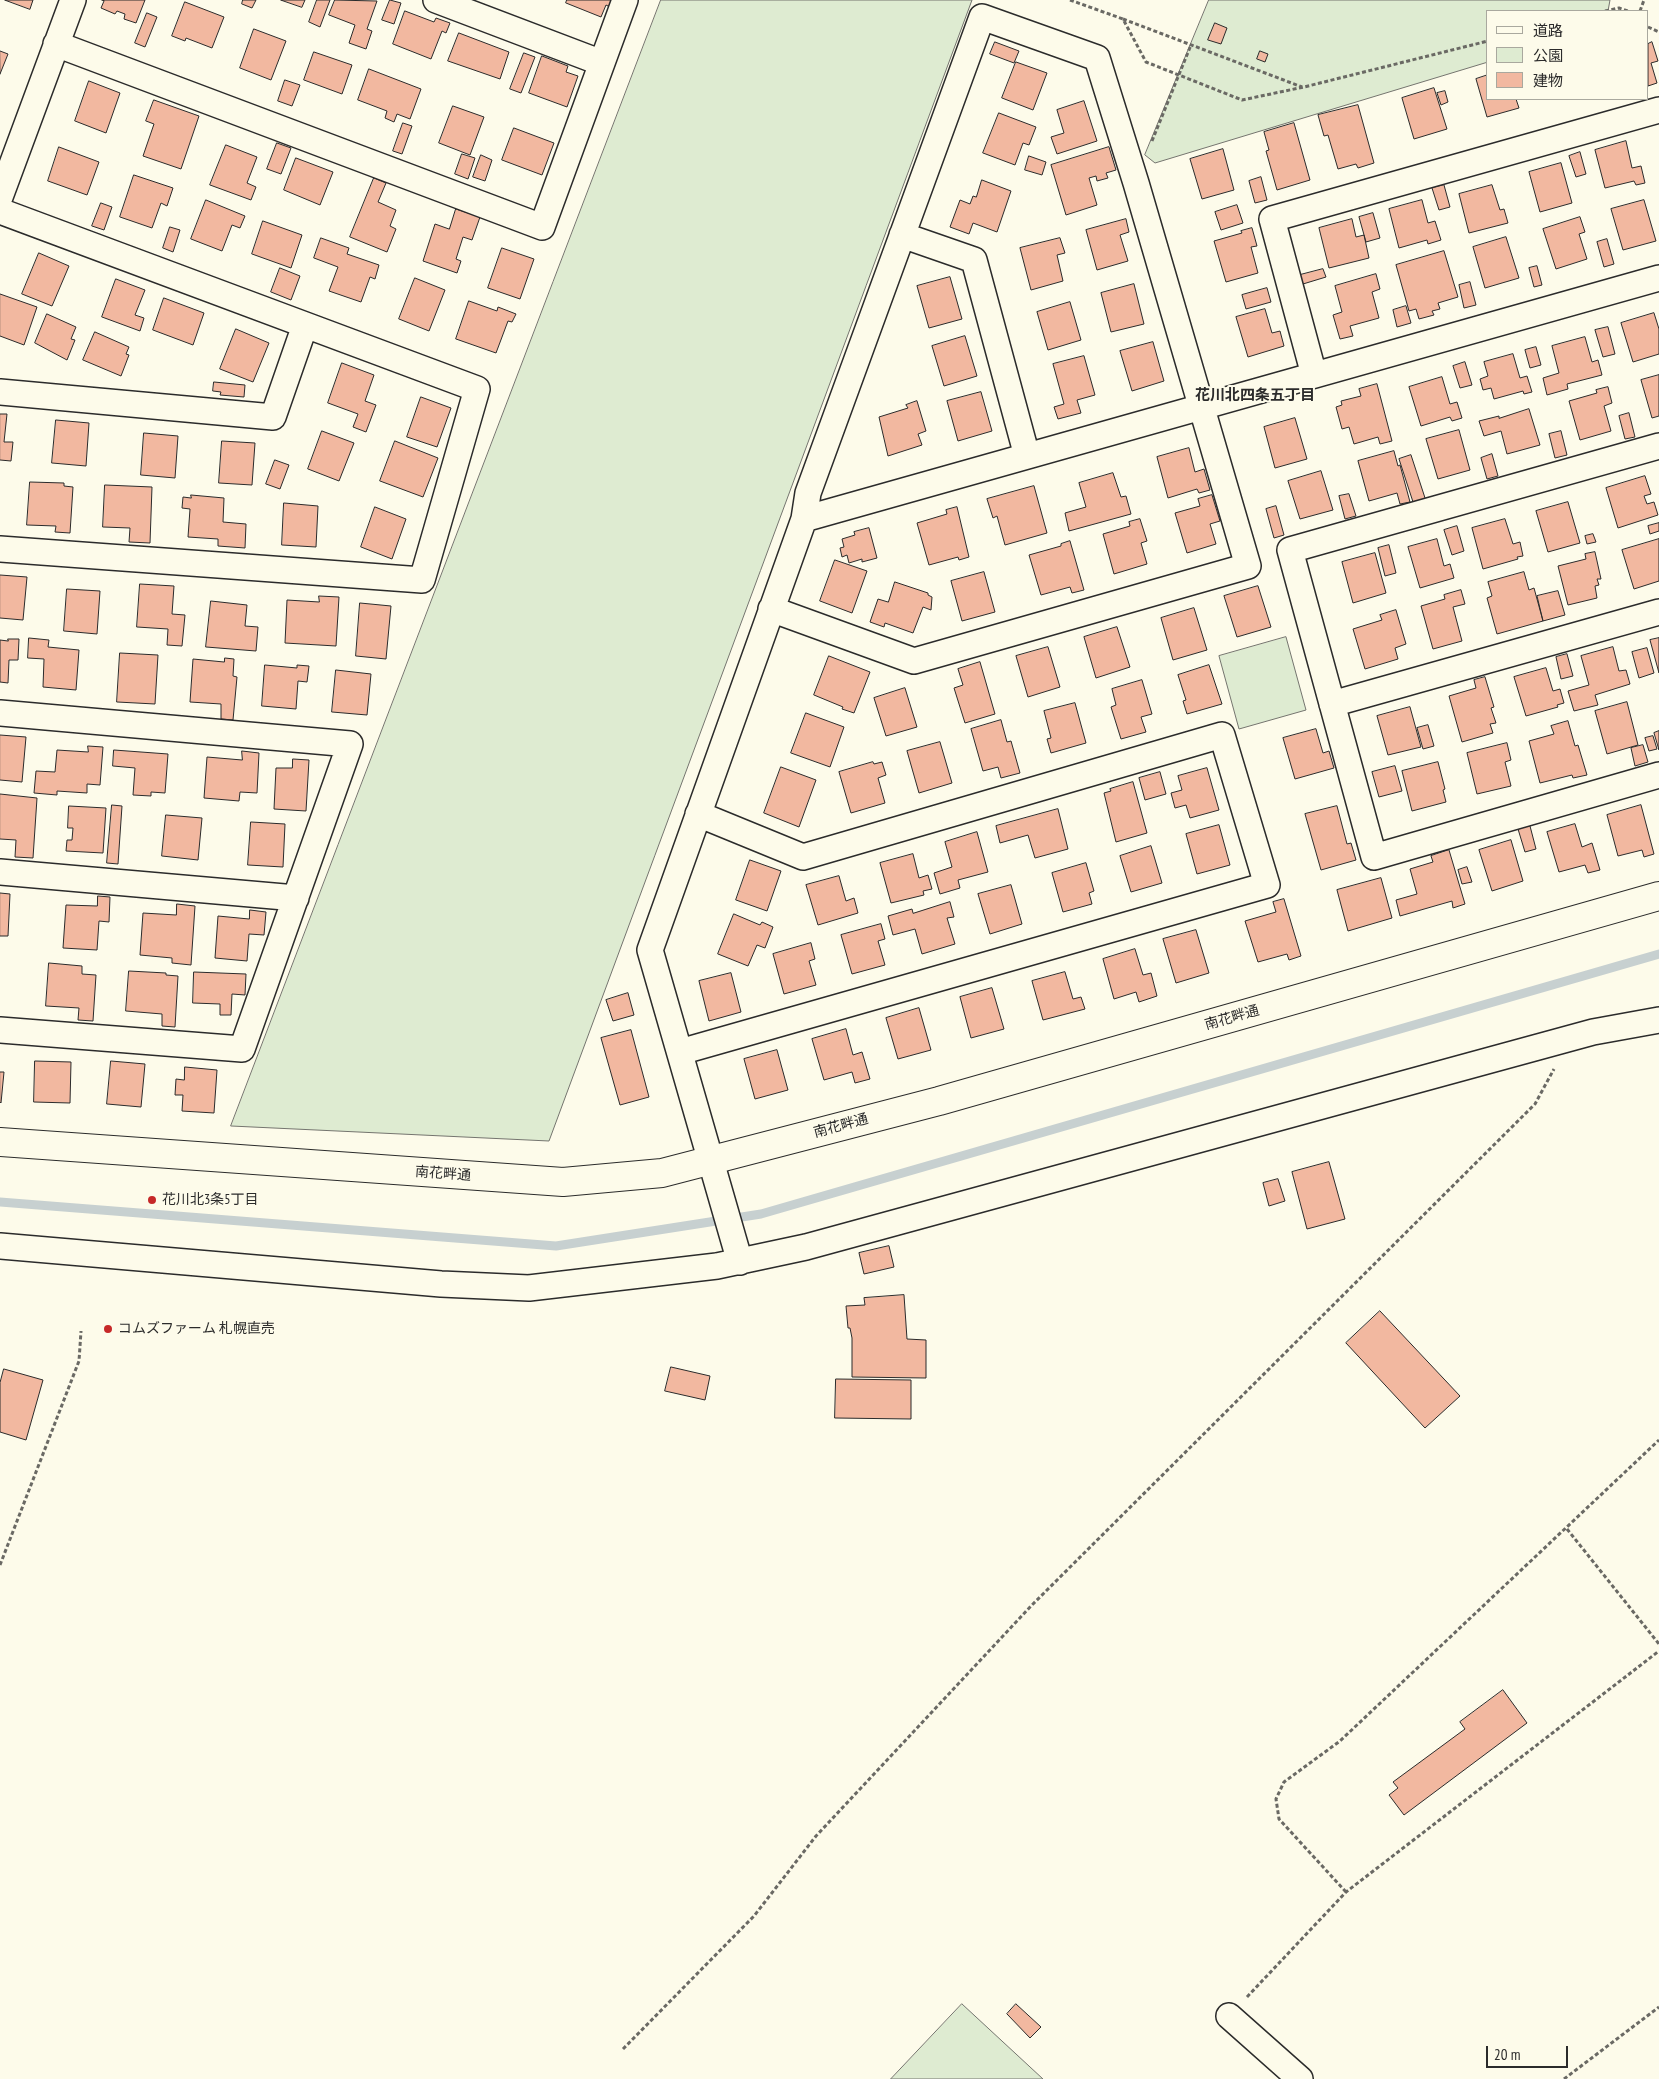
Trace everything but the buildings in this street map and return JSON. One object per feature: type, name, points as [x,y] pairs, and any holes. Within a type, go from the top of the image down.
[{"type":"street","points":[[0,197],[72,0]]},
{"type":"street","points":[[436,0],[602,64]]},
{"type":"street","points":[[56,44],[542,227],[625,0]]},
{"type":"street","points":[[740,1262],[650,950],[771,609],[804,519],[808,493],[982,17],[1097,58],[1136,183],[1248,566],[914,661],[771,609]]},
{"type":"street","points":[[1314,376],[1272,219],[1659,110]]},
{"type":"street","points":[[0,212],[478,389],[422,580],[0,549]]},
{"type":"street","points":[[902,235],[974,260],[1027,456]]},
{"type":"street","points":[[804,519],[1659,278]]},
{"type":"street","points":[[0,392],[273,417],[306,325]]},
{"type":"street","points":[[1659,446],[1290,550],[1374,857],[1659,775]]},
{"type":"street","points":[[1332,704],[1659,612]]},
{"type":"street","points":[[0,712],[350,744],[242,1049],[0,1030]]},
{"type":"street","points":[[680,1052],[1267,885],[1222,735],[803,857],[698,814]]},
{"type":"street","points":[[0,872],[296,898]]},
{"type":"street","name":"南花畔通","points":[[0,1142],[563,1182],[662,1173],[939,1101],[1659,896]]},
{"type":"street","points":[[0,1246],[441,1284],[529,1288],[716,1266],[806,1247],[1571,1038],[1659,1020]]},
{"type":"street","points":[[1229,2016],[1300,2079]]},
{"type":"path","points":[[1070,0],[1304,87]]},
{"type":"path","points":[[1610,10],[1619,8],[1625,10]]},
{"type":"path","points":[[1123,19],[1146,62],[1242,100],[1304,87],[1486,42]]},
{"type":"path","points":[[1136,183],[1191,44]]},
{"type":"path","points":[[623,2049],[754,1916],[816,1836],[1030,1606],[1535,1104],[1571,1038]]},
{"type":"path","points":[[0,1565],[79,1361],[81,1331]]},
{"type":"path","points":[[1346,1892],[1279,1818],[1276,1799],[1284,1782],[1340,1742],[1659,1440]]},
{"type":"path","points":[[1567,1529],[1659,1644]]},
{"type":"path","points":[[1229,2016],[1346,1892],[1659,1651]]},
{"type":"path","points":[[1564,2079],[1659,2007]]},
{"type":"green space","points":[[661,0],[972,0],[549,1141],[231,1126]]},
{"type":"green space","points":[[1209,0],[1610,0],[1608,10],[1486,10],[1486,63],[1155,163],[1145,155]]},
{"type":"green space","points":[[1286,637],[1306,710],[1239,729],[1219,656]]},
{"type":"green space","points":[[962,2004],[1043,2079],[891,2079]]},
{"type":"waterway","points":[[0,1202],[556,1246],[761,1214],[1659,954]]},
{"type":"place","name":"花川北3条5丁目","points":[[152,1200]]},
{"type":"place","name":"コムズファーム 札幌直売","points":[[108,1329]]},
{"type":"district","name":"花川北四条五丁目","points":[[1255,396]]}]
